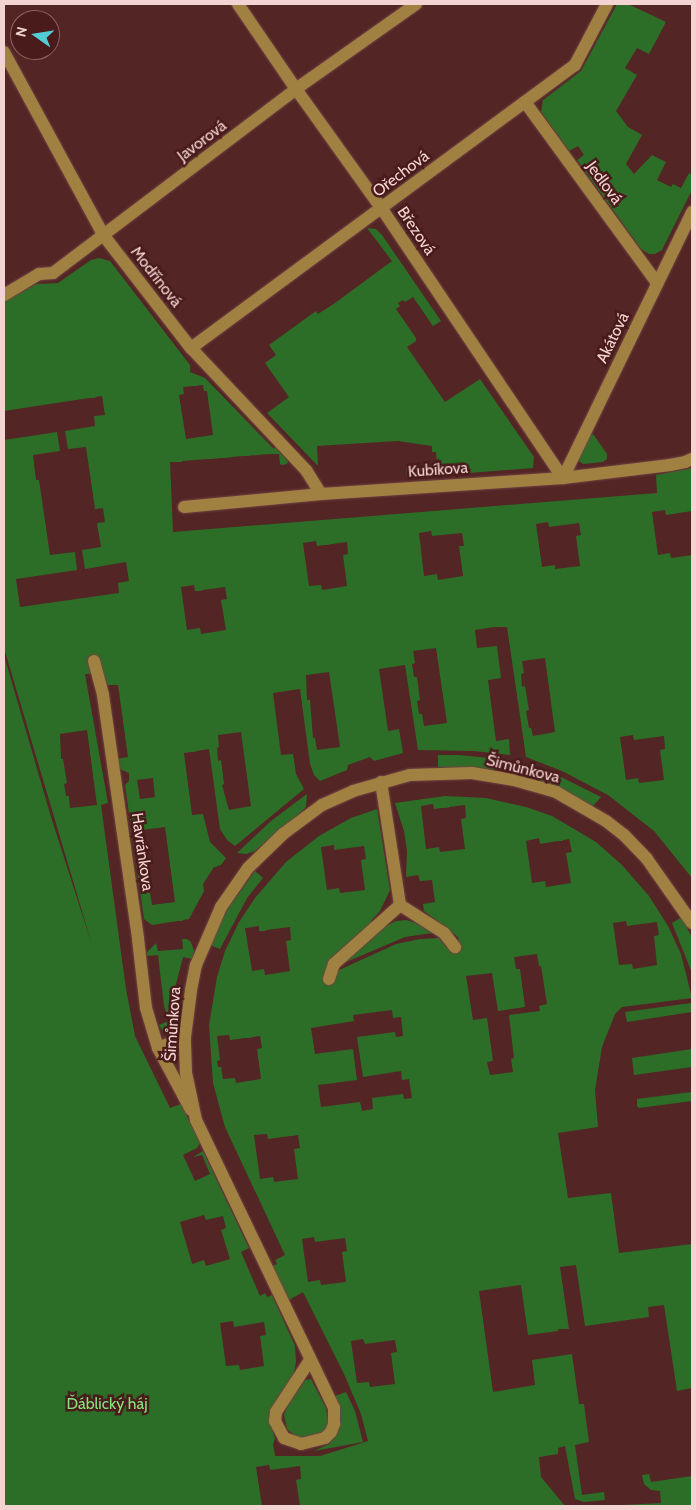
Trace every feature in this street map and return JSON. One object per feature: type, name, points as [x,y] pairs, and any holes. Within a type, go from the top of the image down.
[{"type":"street","name":"Březová","points":[[238,4],[296,90],[382,209],[563,478]]},
{"type":"street","name":"Javorová","points":[[4,295],[39,274],[53,274],[296,90],[416,4]]},
{"type":"street","name":"Ořechová","points":[[191,348],[575,65],[607,4]]},
{"type":"street","name":"Modřínová","points":[[4,52],[104,236],[191,348],[306,470],[320,494]]},
{"type":"street","name":"Jedlová","points":[[525,102],[657,283]]},
{"type":"street","name":"Akátová","points":[[563,478],[692,212]]},
{"type":"street","name":"Kubíkova","points":[[184,507],[320,494],[563,478],[670,465],[685,462],[692,458]]},
{"type":"street","name":"Havránkova","points":[[94,661],[104,705],[138,939],[146,1008],[158,1048],[196,1120]]},
{"type":"street","name":"Šimůnkova","points":[[310,1360],[276,1412],[275,1421],[284,1438],[301,1444],[326,1438],[334,1424],[334,1408],[196,1120],[186,1073],[185,1037],[191,990],[199,957],[221,907],[248,868],[283,834],[322,805],[382,782],[410,775],[472,773],[514,780],[556,792],[599,817],[625,836],[647,859],[692,924]]},
{"type":"street","points":[[382,782],[400,905],[444,933],[455,947]]},
{"type":"street","points":[[329,979],[334,964],[400,905]]},
{"type":"street","points":[[158,1048],[185,1037]]},
{"type":"green space","points":[[617,4],[628,4],[666,22],[649,54],[637,48],[625,68],[637,75],[616,111],[628,127],[642,135],[626,164],[634,174],[652,155],[666,162],[657,180],[671,187],[673,184],[681,188],[689,173],[692,175],[692,190],[662,250],[655,254],[649,254],[641,249],[577,160],[584,155],[578,146],[569,151],[541,112],[543,100],[581,71]]},
{"type":"green space","points":[[367,228],[376,229],[382,235],[441,321],[433,326],[413,297],[405,302],[403,300],[398,303],[400,306],[396,309],[416,338],[416,341],[407,347],[445,402],[480,379],[534,457],[533,468],[407,478],[406,467],[437,466],[436,452],[432,452],[432,446],[398,441],[317,446],[318,466],[267,413],[289,397],[265,363],[276,355],[269,345],[316,311],[318,314],[335,303],[392,261]]},
{"type":"green space","name":"Ďáblický háj","points":[[99,258],[110,261],[190,365],[190,372],[205,378],[288,461],[287,464],[282,465],[280,464],[279,454],[269,454],[170,462],[173,532],[657,493],[656,475],[692,468],[692,511],[666,515],[665,510],[652,512],[658,555],[670,553],[671,558],[692,555],[692,878],[654,831],[608,795],[562,771],[526,757],[507,627],[494,627],[475,630],[477,648],[497,646],[501,678],[488,680],[496,741],[509,739],[510,755],[474,751],[418,750],[405,665],[379,669],[388,731],[399,729],[403,753],[374,761],[370,757],[348,765],[347,770],[320,781],[314,775],[310,764],[300,689],[273,693],[281,755],[293,754],[296,774],[304,789],[235,846],[227,840],[220,829],[209,749],[184,753],[192,815],[203,814],[210,842],[226,858],[221,865],[214,867],[203,884],[204,891],[189,919],[152,925],[144,919],[125,785],[129,781],[129,773],[120,769],[117,759],[128,757],[118,685],[107,685],[101,671],[85,674],[108,803],[101,805],[126,989],[135,1036],[170,1108],[181,1104],[200,1143],[197,1148],[183,1155],[195,1181],[210,1174],[202,1155],[193,1157],[203,1151],[249,1248],[241,1252],[260,1296],[265,1293],[267,1297],[272,1295],[295,1346],[296,1362],[294,1373],[275,1402],[272,1428],[275,1439],[273,1444],[275,1456],[320,1456],[368,1441],[361,1414],[344,1374],[303,1292],[289,1300],[272,1266],[277,1264],[275,1260],[285,1255],[225,1127],[213,1083],[209,1025],[217,977],[225,951],[239,922],[255,898],[286,862],[319,836],[351,818],[377,809],[390,890],[380,911],[371,921],[373,924],[337,971],[396,944],[420,939],[439,938],[447,948],[459,946],[458,937],[424,911],[423,904],[435,902],[432,880],[420,881],[418,875],[406,877],[407,851],[404,831],[395,803],[445,796],[486,798],[526,807],[552,816],[596,842],[622,865],[649,896],[668,926],[681,954],[692,998],[622,1007],[615,1014],[602,1047],[595,1090],[598,1127],[558,1133],[568,1198],[611,1193],[619,1253],[692,1244],[692,1388],[677,1391],[664,1305],[648,1307],[649,1317],[585,1326],[576,1265],[560,1267],[569,1329],[558,1329],[558,1331],[528,1335],[521,1285],[479,1291],[493,1392],[535,1385],[532,1360],[572,1354],[579,1404],[584,1404],[589,1442],[575,1445],[582,1495],[604,1492],[605,1500],[584,1502],[575,1499],[565,1446],[558,1448],[558,1454],[539,1457],[541,1477],[565,1506],[300,1506],[296,1480],[301,1479],[300,1466],[270,1470],[269,1465],[256,1467],[262,1506],[4,1506],[4,655],[51,817],[92,945],[4,648],[4,440],[57,432],[60,451],[33,455],[36,480],[39,480],[50,555],[75,552],[77,570],[16,579],[20,607],[119,593],[118,583],[129,581],[126,562],[85,569],[82,550],[101,547],[97,523],[105,522],[103,508],[95,509],[86,447],[68,449],[65,431],[95,426],[94,416],[105,415],[102,396],[4,411],[4,302],[36,284],[58,283],[91,260]],"holes":[[[203,385],[204,391],[207,391],[213,435],[186,439],[179,395],[184,394],[183,387]],[[548,522],[549,527],[579,523],[581,535],[576,536],[580,566],[555,569],[555,565],[542,567],[536,524]],[[431,531],[432,536],[462,533],[464,546],[459,546],[463,576],[438,580],[437,574],[424,576],[419,533]],[[316,541],[317,546],[347,542],[348,554],[343,555],[347,586],[322,590],[321,585],[309,586],[303,543]],[[194,585],[195,591],[225,587],[227,599],[221,600],[226,630],[201,634],[200,628],[187,630],[181,587]],[[436,648],[447,723],[424,726],[422,714],[419,714],[417,701],[420,700],[417,677],[414,677],[412,664],[415,663],[413,651]],[[545,658],[555,732],[533,736],[531,728],[529,728],[526,711],[529,710],[525,686],[522,687],[521,674],[524,673],[522,661]],[[329,672],[340,747],[317,750],[315,738],[313,738],[310,700],[307,700],[306,675]],[[87,730],[97,805],[70,808],[69,796],[66,796],[64,784],[67,783],[63,759],[61,759],[60,734]],[[241,732],[251,806],[229,810],[222,785],[224,784],[221,760],[218,761],[218,735]],[[633,735],[634,740],[664,736],[665,749],[660,750],[664,780],[639,783],[638,778],[626,780],[620,737]],[[153,778],[155,797],[140,799],[137,780]],[[433,804],[434,809],[465,805],[466,818],[461,819],[465,849],[440,852],[439,847],[426,849],[421,806]],[[165,827],[175,902],[152,905],[150,893],[148,893],[145,856],[142,856],[142,830]],[[539,838],[540,844],[569,839],[572,852],[566,853],[571,883],[546,887],[545,881],[532,883],[526,841]],[[334,845],[334,850],[364,846],[366,859],[361,860],[365,890],[340,893],[339,888],[327,890],[321,847]],[[626,921],[627,926],[657,922],[659,935],[654,936],[657,965],[633,969],[632,964],[619,965],[613,923]],[[259,926],[259,931],[290,927],[291,940],[286,941],[290,971],[265,975],[264,969],[252,971],[245,928]],[[537,954],[539,966],[541,966],[547,1004],[539,1006],[540,1011],[509,1015],[514,1058],[511,1059],[513,1072],[490,1075],[487,1062],[493,1061],[487,1018],[473,1020],[466,976],[492,973],[498,1011],[525,1007],[520,969],[516,969],[514,957]],[[392,1010],[393,1018],[401,1017],[403,1036],[396,1037],[395,1032],[357,1037],[363,1077],[401,1071],[402,1080],[409,1079],[412,1098],[404,1099],[403,1094],[372,1098],[373,1109],[362,1111],[360,1102],[321,1107],[318,1085],[357,1080],[353,1049],[315,1054],[311,1028],[354,1021],[353,1015]],[[229,1035],[230,1040],[260,1036],[262,1048],[257,1049],[261,1079],[236,1083],[235,1078],[223,1079],[221,1067],[218,1067],[217,1061],[220,1060],[217,1036]],[[267,1134],[268,1139],[298,1135],[300,1148],[294,1149],[298,1179],[274,1182],[273,1177],[260,1179],[254,1135]],[[204,1215],[206,1220],[223,1216],[226,1228],[221,1230],[230,1259],[206,1266],[204,1260],[192,1264],[180,1222]],[[314,1237],[315,1242],[345,1238],[347,1251],[342,1252],[346,1282],[321,1285],[320,1280],[308,1282],[302,1239]],[[233,1321],[234,1327],[264,1322],[266,1335],[260,1336],[264,1366],[240,1370],[239,1365],[226,1366],[220,1323]],[[363,1339],[365,1344],[395,1340],[397,1352],[391,1353],[395,1384],[370,1387],[369,1382],[357,1383],[351,1341]]]},
{"type":"green space","points":[[593,434],[607,454],[607,459],[603,462],[583,464],[579,461],[578,456],[588,437]]},
{"type":"green space","points":[[438,755],[509,760],[506,766],[498,770],[438,767]]},
{"type":"green space","points":[[522,763],[555,774],[601,797],[593,806],[565,791],[531,778],[525,773]]},
{"type":"green space","points":[[307,794],[306,807],[255,851],[246,854],[237,853],[271,821]]},
{"type":"green space","points":[[255,871],[263,878],[247,898],[220,949],[210,945],[228,908]]},
{"type":"green space","points":[[682,917],[692,938],[692,973],[672,923]]},
{"type":"green space","points":[[406,920],[416,923],[432,933],[405,937],[339,965],[382,928],[396,921]]},
{"type":"green space","points":[[182,939],[187,939],[191,942],[194,951],[192,959],[183,957],[175,988],[172,1013],[181,1014],[180,1025],[177,1031],[170,1034],[163,1032],[159,1025],[169,1021],[164,1006],[158,955],[147,956],[147,952],[156,943],[158,951],[183,949]]},
{"type":"green space","points":[[691,1003],[692,1012],[627,1022],[625,1012]]},
{"type":"green space","points":[[692,1049],[692,1067],[634,1075],[632,1058]]},
{"type":"green space","points":[[692,1092],[692,1101],[639,1108],[637,1106],[637,1099]]},
{"type":"green space","points":[[311,1379],[326,1408],[328,1423],[324,1431],[318,1436],[305,1440],[295,1436],[287,1429],[284,1415],[288,1405],[305,1380]]},
{"type":"green space","points":[[346,1392],[355,1411],[363,1442],[314,1451],[329,1444],[337,1433],[341,1419],[335,1396]]},
{"type":"green space","points":[[649,1474],[651,1482],[692,1476],[692,1506],[604,1506],[661,1503],[660,1491],[651,1490],[644,1484],[642,1475]]}]
